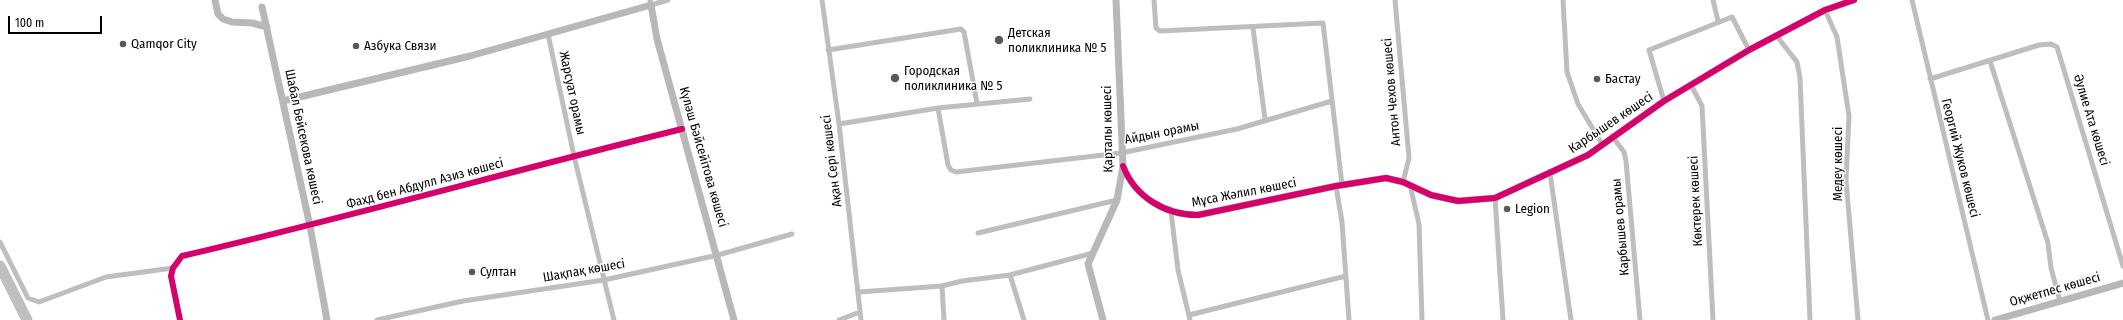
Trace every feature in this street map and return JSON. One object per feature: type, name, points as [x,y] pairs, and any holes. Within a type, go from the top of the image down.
[{"type":"street","points":[[215,0],[218,14],[224,19],[232,22],[252,23],[267,27]]},
{"type":"street","points":[[283,101],[470,56],[650,3],[668,0]]},
{"type":"street","name":"Ақан Сері көшесі","points":[[822,0],[839,124],[861,320]]},
{"type":"street","name":"Қарталы көшесі","points":[[1103,320],[1088,264],[1117,200],[1123,166],[1121,153],[1116,0]]},
{"type":"street","points":[[1154,0],[1156,28],[1160,31],[1253,28],[1323,23],[1332,101],[1349,320]]},
{"type":"street","name":"Антон Чехов көшесі","points":[[1395,0],[1409,158],[1407,184],[1419,224],[1422,320]]},
{"type":"street","points":[[1563,0],[1567,72],[1578,104],[1602,144]]},
{"type":"street","points":[[1712,0],[1718,21]]},
{"type":"street","name":"Карбышев көшесі","points":[[1339,185],[1386,178],[1407,184],[1431,194],[1458,201],[1495,198],[1588,155],[1612,136],[1664,101],[1749,50],[1825,10],[1854,0]]},
{"type":"street","name":"Георгий Жуков көшесі","points":[[1912,0],[1988,320]]},
{"type":"street","name":"Күләш Бәйсейітова көшесі","points":[[650,3],[657,39],[718,255],[734,320]]},
{"type":"street","name":"Шабал Бейсекова көшесі","points":[[262,7],[310,226],[327,320]]},
{"type":"street","name":"Медеу көшесі","points":[[1825,10],[1837,38],[1849,116],[1846,180],[1858,320]]},
{"type":"street","points":[[1664,101],[1649,50],[1718,21],[1732,17],[1749,50]]},
{"type":"street","points":[[1253,28],[1265,119]]},
{"type":"street","points":[[828,50],[961,29],[964,32],[977,103]]},
{"type":"street","name":"Жарсуат орамы","points":[[548,34],[574,156],[614,320]]},
{"type":"street","points":[[1776,35],[1797,62],[1800,78],[1810,320]]},
{"type":"street","name":"Әулие Ата көшесі","points":[[1930,79],[2039,45],[2051,44],[2057,47],[2123,266]]},
{"type":"street","points":[[1990,60],[2048,243],[2051,268],[2060,301]]},
{"type":"street","name":"Көктерек көшесі","points":[[1691,84],[1702,106],[1713,320]]},
{"type":"street","points":[[839,124],[938,108],[1030,99]]},
{"type":"street","name":"Айдын орамы","points":[[938,108],[948,166],[951,170],[956,172],[1121,153],[1215,134],[1332,101]]},
{"type":"street","name":"Фахд бен Абдулл Азиз көшесі","points":[[175,265],[182,256],[310,226],[682,129]]},
{"type":"street","name":"Карбышев орамы","points":[[1612,136],[1624,152],[1626,161],[1640,320]]},
{"type":"street","name":"Мұса Жәлил көшесі","points":[[1123,166],[1128,178],[1154,204],[1171,212],[1185,215],[1198,215],[1339,185]]},
{"type":"street","points":[[1550,173],[1571,320]]},
{"type":"street","points":[[1495,198],[1503,320]]},
{"type":"street","points":[[978,234],[1117,200]]},
{"type":"street","points":[[1171,212],[1178,270],[1190,318],[1346,276]]},
{"type":"street","name":"Шақпақ көшесі","points":[[377,320],[463,301],[604,280],[718,255],[792,234]]},
{"type":"street","points":[[0,242],[28,298],[39,302],[106,277],[175,265],[172,276],[180,320]]},
{"type":"street","points":[[859,292],[942,286],[962,281],[1010,275],[1094,253]]},
{"type":"street","points":[[1010,275],[1024,320]]},
{"type":"street","name":"Оқжетпес көшесі","points":[[1995,320],[2123,283]]},
{"type":"street","points":[[942,286],[944,320]]},
{"type":"street","points":[[839,320],[860,312]]},
{"type":"waterway","points":[[0,266],[27,320]]},
{"type":"cycle path","points":[[1123,166],[1128,177],[1143,195],[1163,208],[1186,214],[1198,215],[1336,186],[1386,178],[1403,182],[1431,195],[1458,201],[1495,198],[1588,155],[1664,101],[1749,50],[1825,10],[1854,0]]},
{"type":"cycle path","points":[[180,320],[171,276],[173,268],[182,256],[682,129]]},
{"type":"place","name":"Детская поликлиника № 5","points":[[999,40]]},
{"type":"place","name":"Qamqor City","points":[[123,44]]},
{"type":"place","name":"Азбука Связи","points":[[356,46]]},
{"type":"place","name":"Городская поликлиника № 5","points":[[895,78]]},
{"type":"place","name":"Бастау","points":[[1597,79]]},
{"type":"place","name":"Legion","points":[[1507,209]]},
{"type":"place","name":"Султан","points":[[472,272]]}]
